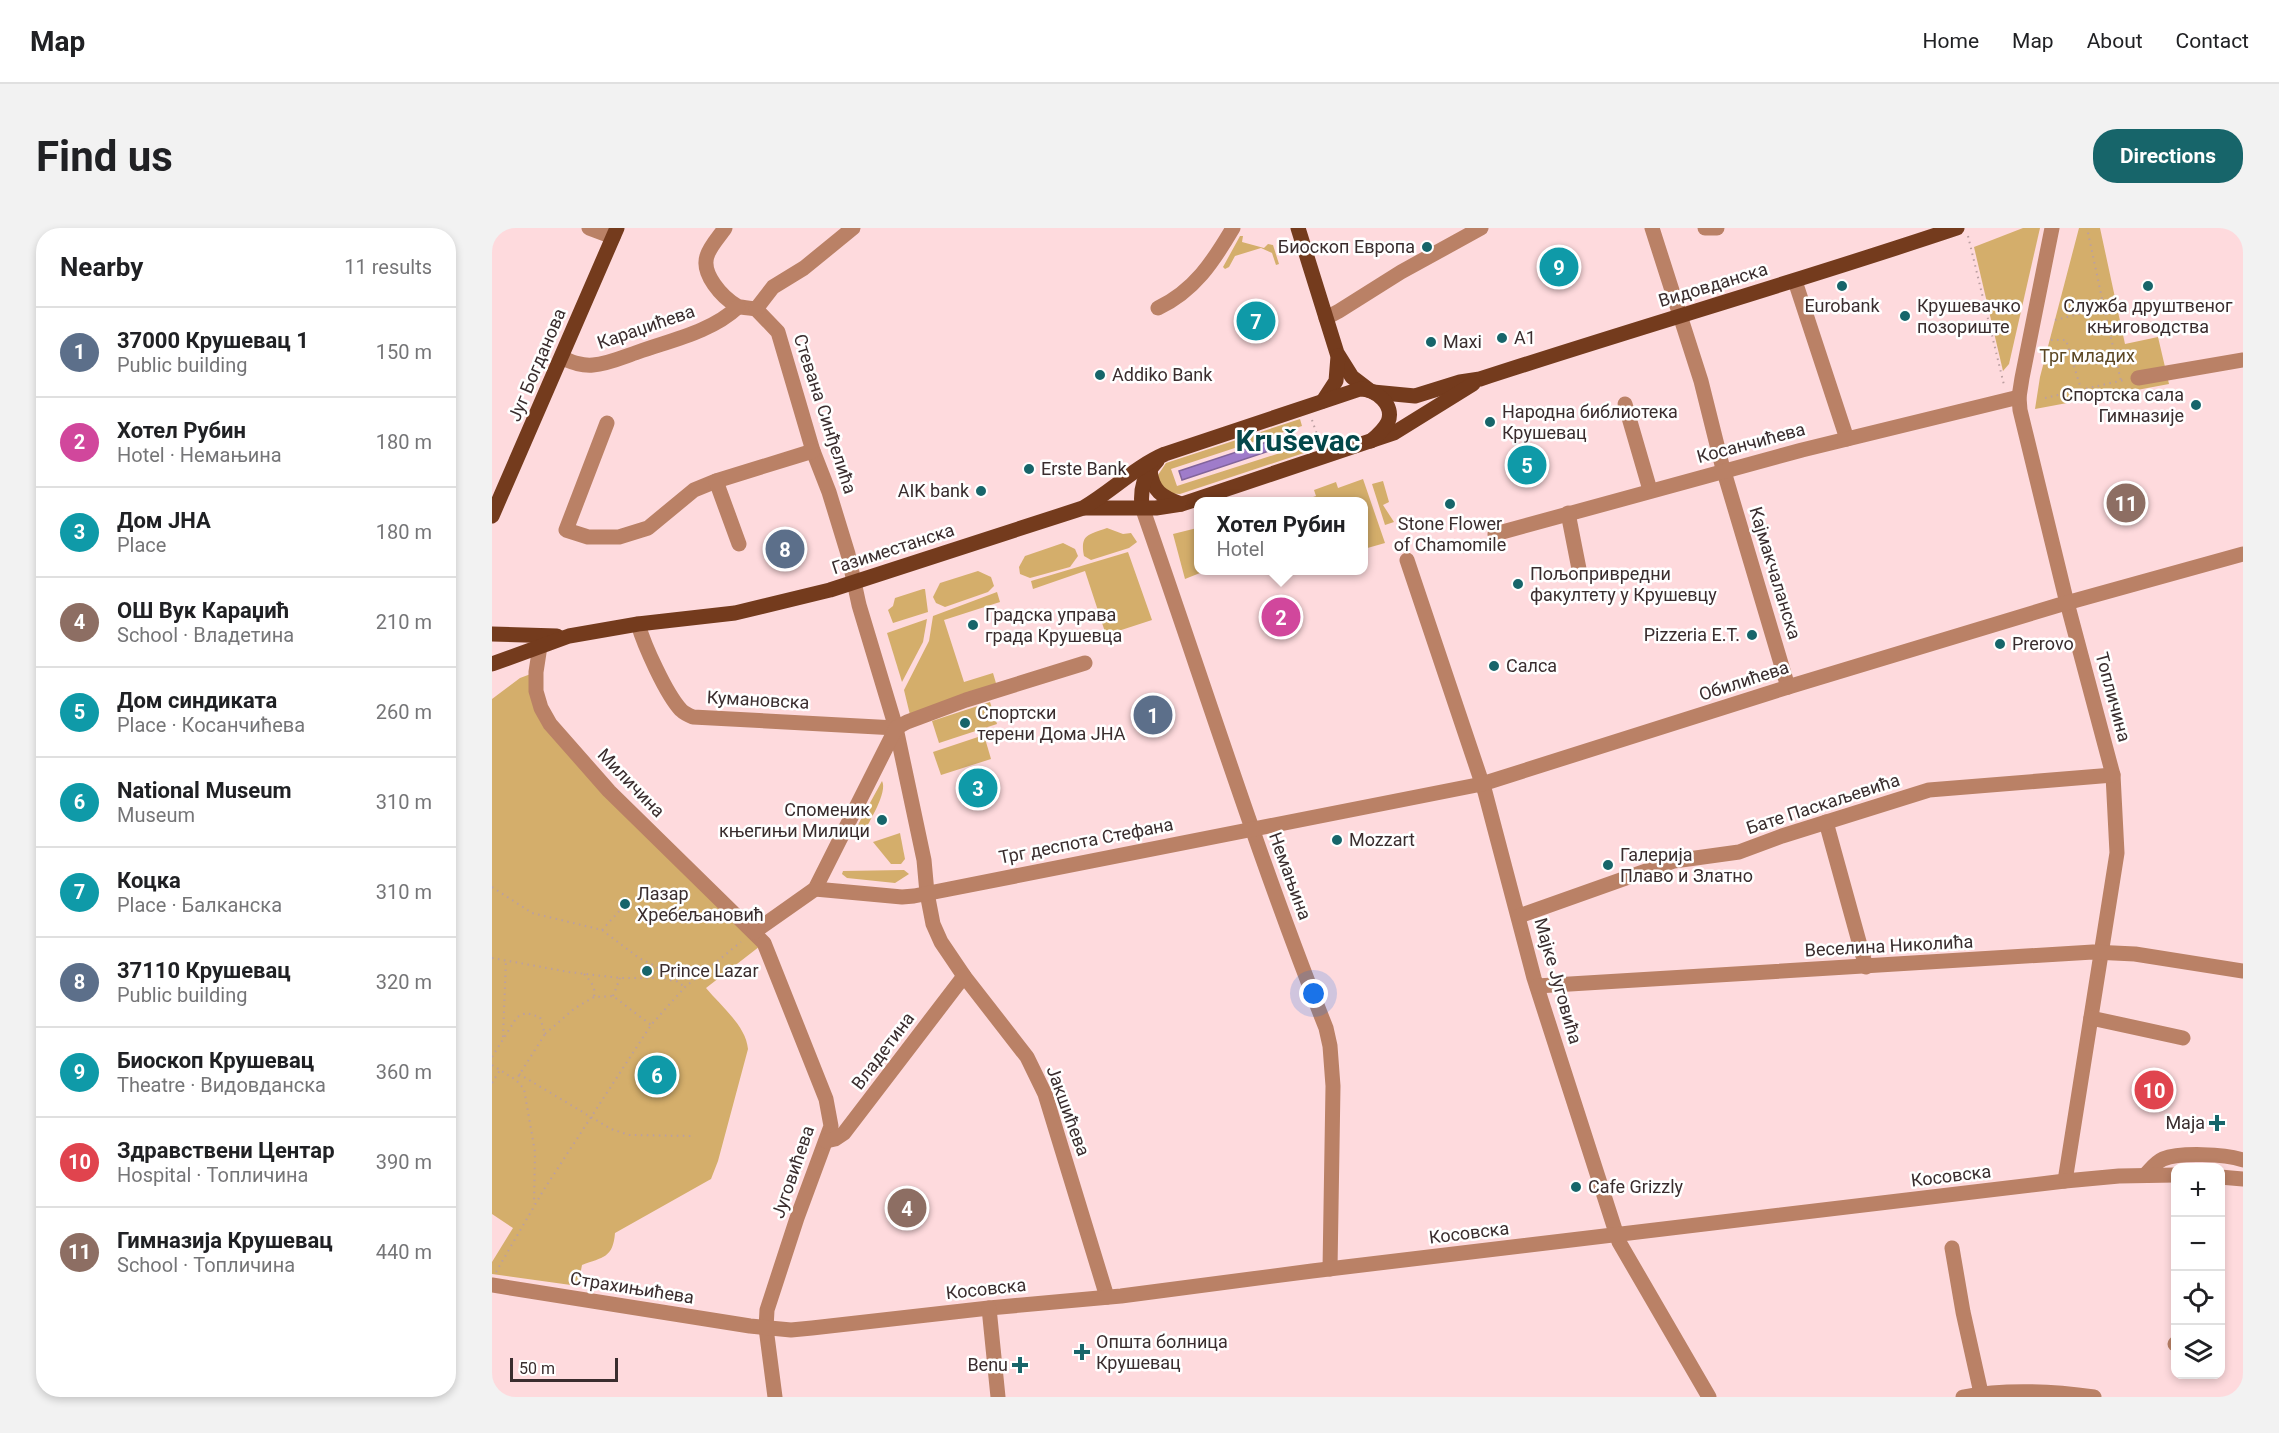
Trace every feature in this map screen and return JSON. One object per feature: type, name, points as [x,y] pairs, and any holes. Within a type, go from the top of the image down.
[{"type":"main road","points":[[1297,228],[1337,353],[1336,381],[1323,401]]},
{"type":"main road","name":"Видовданска","points":[[1083,508],[1109,492],[1142,466],[1165,454],[1360,389],[1415,396],[1460,382],[1480,380],[1957,228]]},
{"type":"main road","name":"Југ Богданова","points":[[492,516],[615,233]]},
{"type":"main road","points":[[1337,353],[1352,376],[1386,403],[1389,419],[1380,433],[1371,441]]},
{"type":"main road","name":"Видовданска","points":[[1203,497],[1403,429],[1480,380]]},
{"type":"main road","points":[[1142,507],[1142,484],[1150,470],[1165,454]]},
{"type":"main road","points":[[1150,470],[1152,484],[1160,495],[1182,504]]},
{"type":"main road","name":"Видовданска","points":[[1083,508],[1170,507],[1194,500]]},
{"type":"main road","name":"Газиместанска","points":[[492,664],[569,636],[638,624],[735,613],[830,590],[1083,508]]},
{"type":"main road","name":"Газиместанска","points":[[492,634],[569,636]]},
{"type":"street","points":[[589,228],[615,233]]},
{"type":"street","points":[[725,228],[707,254],[705,270],[720,290],[738,307],[756,309],[773,287],[804,268],[853,228]]},
{"type":"street","points":[[1158,309],[1172,302],[1199,279],[1218,255],[1233,228]]},
{"type":"street","points":[[1326,318],[1401,272],[1481,228]]},
{"type":"street","name":"Кајмакчаланска","points":[[1652,228],[1701,381],[1724,471],[1788,687]]},
{"type":"street","points":[[1705,228],[1717,228]]},
{"type":"street","name":"Топличина","points":[[2052,228],[2019,397],[2020,410],[2113,775],[2117,853],[2065,1181]]},
{"type":"street","points":[[1796,281],[1847,439]]},
{"type":"street","name":"Караџићева","points":[[561,358],[575,364],[586,365],[607,362],[694,333],[726,317],[738,307]]},
{"type":"street","name":"Стевана Синђелића","points":[[756,309],[778,332],[813,451],[830,492],[854,581]]},
{"type":"street","points":[[2138,378],[2243,360]]},
{"type":"street","name":"Косанчићева","points":[[1496,534],[1650,490],[2019,397]]},
{"type":"street","points":[[1625,404],[1650,490]]},
{"type":"street","points":[[607,423],[566,530],[588,537],[619,537],[648,528],[694,490],[813,451]]},
{"type":"street","points":[[716,481],[739,544]]},
{"type":"street","name":"Немањина","points":[[1142,507],[1252,828],[1326,1028],[1330,1046],[1333,1086],[1330,1269]]},
{"type":"street","points":[[1568,513],[1580,574]]},
{"type":"street","name":"Обилићева","points":[[1252,828],[1482,784],[1788,687],[2068,603],[2243,554]]},
{"type":"street","name":"Мајке Југовића","points":[[1407,560],[1482,784],[1537,986],[1617,1235],[1709,1397]]},
{"type":"street","points":[[854,581],[896,728],[924,860],[927,893]]},
{"type":"street","name":"Кумановска","points":[[638,624],[643,642],[674,702],[682,712],[693,717],[896,728]]},
{"type":"street","name":"Миличина","points":[[540,646],[536,691],[541,708],[550,724],[609,791],[749,928]]},
{"type":"street","points":[[749,928],[815,889],[896,728],[966,700],[1085,663]]},
{"type":"street","name":"Бате Паскаљевића","points":[[1519,916],[1674,861],[1739,852],[1929,790],[2113,775]]},
{"type":"street","points":[[1826,822],[1866,967]]},
{"type":"street","name":"Трг деспота Стефана","points":[[815,889],[902,897],[1252,828]]},
{"type":"street","name":"Јакшићева","points":[[927,893],[933,924],[942,942],[964,976],[1027,1057],[1045,1094],[1107,1297]]},
{"type":"street","name":"Југовићева","points":[[749,928],[764,943],[826,1099],[831,1126],[797,1218],[767,1310],[766,1328],[775,1397]]},
{"type":"street","name":"Веселина Николића","points":[[1537,986],[2103,952],[2135,954],[2243,971]]},
{"type":"street","name":"Владетина","points":[[825,1142],[844,1133],[964,976]]},
{"type":"street","points":[[2091,1018],[2183,1038]]},
{"type":"street","points":[[2145,1175],[2161,1160],[2174,1157],[2206,1155],[2243,1160]]},
{"type":"street","name":"Косовска","points":[[766,1328],[812,1328],[1107,1297],[2065,1181],[2171,1175]]},
{"type":"street","points":[[2225,1177],[2243,1179]]},
{"type":"street","points":[[1952,1248],[1981,1393]]},
{"type":"street","name":"Страхињићева","points":[[492,1285],[766,1328]]},
{"type":"street","points":[[988,1308],[998,1397]]},
{"type":"street","points":[[1963,1397],[1981,1393],[2067,1393],[2094,1397]]},
{"type":"path","points":[[1965,228],[2005,388],[2003,400]]},
{"type":"path","points":[[2087,228],[2121,381]]},
{"type":"path","points":[[2055,320],[2104,308]]},
{"type":"path","points":[[2051,339],[2066,340],[2081,389]]},
{"type":"path","points":[[2045,398],[2138,378]]},
{"type":"path","points":[[492,887],[532,913],[602,930],[624,948],[685,987]]},
{"type":"path","points":[[602,930],[622,908]]},
{"type":"path","points":[[492,1279],[533,1207],[651,1025],[685,987],[728,951],[749,928]]},
{"type":"path","points":[[492,958],[583,974],[620,978],[664,978],[676,982]]},
{"type":"path","points":[[503,1040],[506,959]]},
{"type":"path","points":[[583,974],[593,984],[594,997]]},
{"type":"path","points":[[613,996],[620,978]]},
{"type":"path","points":[[516,1080],[545,1034],[575,1008],[594,997],[613,996],[651,1025]]},
{"type":"path","points":[[492,1057],[517,1017],[526,1013],[540,1017],[545,1034]]},
{"type":"path","points":[[492,1065],[516,1080],[524,1089],[535,1152],[533,1207]]},
{"type":"path","points":[[492,1083],[500,1070]]},
{"type":"path","points":[[519,1074],[610,1129],[629,1135],[694,1136]]},
{"type":"green space","name":"Трг младих","points":[[2023,228],[2040,228],[2009,364],[2003,371],[1974,247]]},
{"type":"green space","name":"Трг младих","points":[[2079,228],[2100,228],[2125,344],[2158,337],[2169,384],[2035,409],[2040,377]]},
{"type":"green space","points":[[1240,236],[1243,236],[1242,242],[1264,248],[1268,244],[1273,245],[1279,264],[1276,265],[1272,253],[1261,248],[1235,256],[1229,267],[1225,269],[1223,267]]},
{"type":"green space","points":[[1300,419],[1302,426],[1171,469],[1177,486],[1308,444],[1310,451],[1180,494],[1165,493],[1156,478],[1166,463]]},
{"type":"green space","points":[[1363,479],[1385,543],[1368,548],[1368,497],[1313,497],[1316,496],[1314,490],[1336,482],[1338,488]]},
{"type":"green space","points":[[1383,481],[1389,502],[1383,505],[1394,522],[1385,525],[1372,484]]},
{"type":"green space","points":[[1107,528],[1123,534],[1131,533],[1137,542],[1129,548],[1091,560],[1084,556],[1083,543],[1087,536]]},
{"type":"green space","points":[[1194,529],[1195,575],[1185,579],[1173,534]]},
{"type":"green space","points":[[1063,543],[1075,549],[1078,556],[1070,567],[1030,578],[1020,574],[1019,567],[1025,556]]},
{"type":"green space","points":[[1128,552],[1152,620],[1106,635],[1085,571],[1033,589],[1031,581]]},
{"type":"green space","points":[[978,571],[991,577],[994,586],[988,592],[945,607],[936,603],[933,597],[940,583]]},
{"type":"green space","points":[[925,589],[928,612],[893,623],[888,610],[893,606],[895,598]]},
{"type":"green space","points":[[997,592],[1000,602],[944,620],[964,682],[993,673],[998,690],[911,719],[904,690],[929,641],[933,616]]},
{"type":"green space","points":[[927,619],[923,642],[902,682],[887,633]]},
{"type":"green space","points":[[536,672],[550,724],[764,943],[706,988],[738,1024],[748,1049],[718,1161],[711,1179],[615,1233],[612,1247],[606,1255],[582,1265],[578,1286],[492,1274],[492,1262],[513,1228],[492,1214],[492,699],[520,678]]},
{"type":"green space","name":"Спортски терени Дома ЈНА","points":[[990,702],[997,724],[939,743],[932,721]]},
{"type":"green space","name":"Спортски терени Дома ЈНА","points":[[984,735],[991,759],[941,775],[933,752]]},
{"type":"green space","points":[[882,781],[880,799],[863,834],[854,832]]},
{"type":"green space","points":[[900,833],[905,859],[901,864],[891,864],[873,842]]},
{"type":"green space","points":[[904,870],[909,874],[895,883],[847,878],[842,874],[843,871]]},
{"type":"shaded area","points":[[1294,433],[1296,442],[1182,480],[1179,471]]},
{"type":"place","name":"Биоскоп Европа","points":[[1427,247]]},
{"type":"place","name":"Биоскоп Крушевац","points":[[1559,267]]},
{"type":"place","name":"Eurobank","points":[[1842,286]]},
{"type":"place","name":"Служба друштвеног књиговодства","points":[[2148,286]]},
{"type":"place","name":"Крушевачко позориште","points":[[1905,316]]},
{"type":"place","name":"Коцка","points":[[1256,321]]},
{"type":"place","name":"A1","points":[[1502,338]]},
{"type":"place","name":"Maxi","points":[[1431,342]]},
{"type":"place","name":"Addiko Bank","points":[[1100,375]]},
{"type":"place","name":"Спортска сала Гимназије","points":[[2196,405]]},
{"type":"place","name":"Народна библиотека Крушевац","points":[[1490,422]]},
{"type":"place","name":"Дом синдиката","points":[[1527,465]]},
{"type":"place","name":"Erste Bank","points":[[1029,469]]},
{"type":"place","name":"AIK bank","points":[[981,491]]},
{"type":"place","name":"Гимназија Крушевац","points":[[2126,503]]},
{"type":"place","name":"Stone Flower of Chamomile","points":[[1450,504]]},
{"type":"place","name":"37110 Крушевац","points":[[785,549]]},
{"type":"place","name":"Пољопривредни факултету у Крушевцу","points":[[1518,584]]},
{"type":"place","name":"Хотел Рубин","points":[[1281,617]]},
{"type":"place","name":"Градска управа града Крушевца","points":[[973,625]]},
{"type":"place","name":"Pizzeria E.T.","points":[[1752,635]]},
{"type":"place","name":"Prerovo","points":[[2000,644]]},
{"type":"place","name":"Салса","points":[[1494,666]]},
{"type":"place","name":"37000 Крушевац 1","points":[[1153,715]]},
{"type":"place","name":"Спортски терени Дома ЈНА","points":[[965,723]]},
{"type":"place","name":"Дом ЈНА","points":[[978,788]]},
{"type":"place","name":"Споменик књегињи Милици","points":[[882,820]]},
{"type":"place","name":"Mozzart","points":[[1337,840]]},
{"type":"place","name":"Галерија Плаво и Златно","points":[[1608,865]]},
{"type":"place","name":"Лазар Хребељановић","points":[[625,904]]},
{"type":"place","name":"Prince Lazar","points":[[647,971]]},
{"type":"place","name":"National Museum","points":[[657,1075]]},
{"type":"place","name":"Здравствени Центар","points":[[2154,1090]]},
{"type":"place","name":"Маја","points":[[2217,1123]]},
{"type":"place","name":"Cafe Grizzly","points":[[1576,1187]]},
{"type":"place","name":"ОШ Вук Караџић","points":[[907,1208]]},
{"type":"place","name":"Општа болница Крушевац","points":[[1082,1352]]},
{"type":"place","name":"Benu","points":[[1020,1365]]},
{"type":"district","name":"Kruševac","points":[[1298,441]]}]
